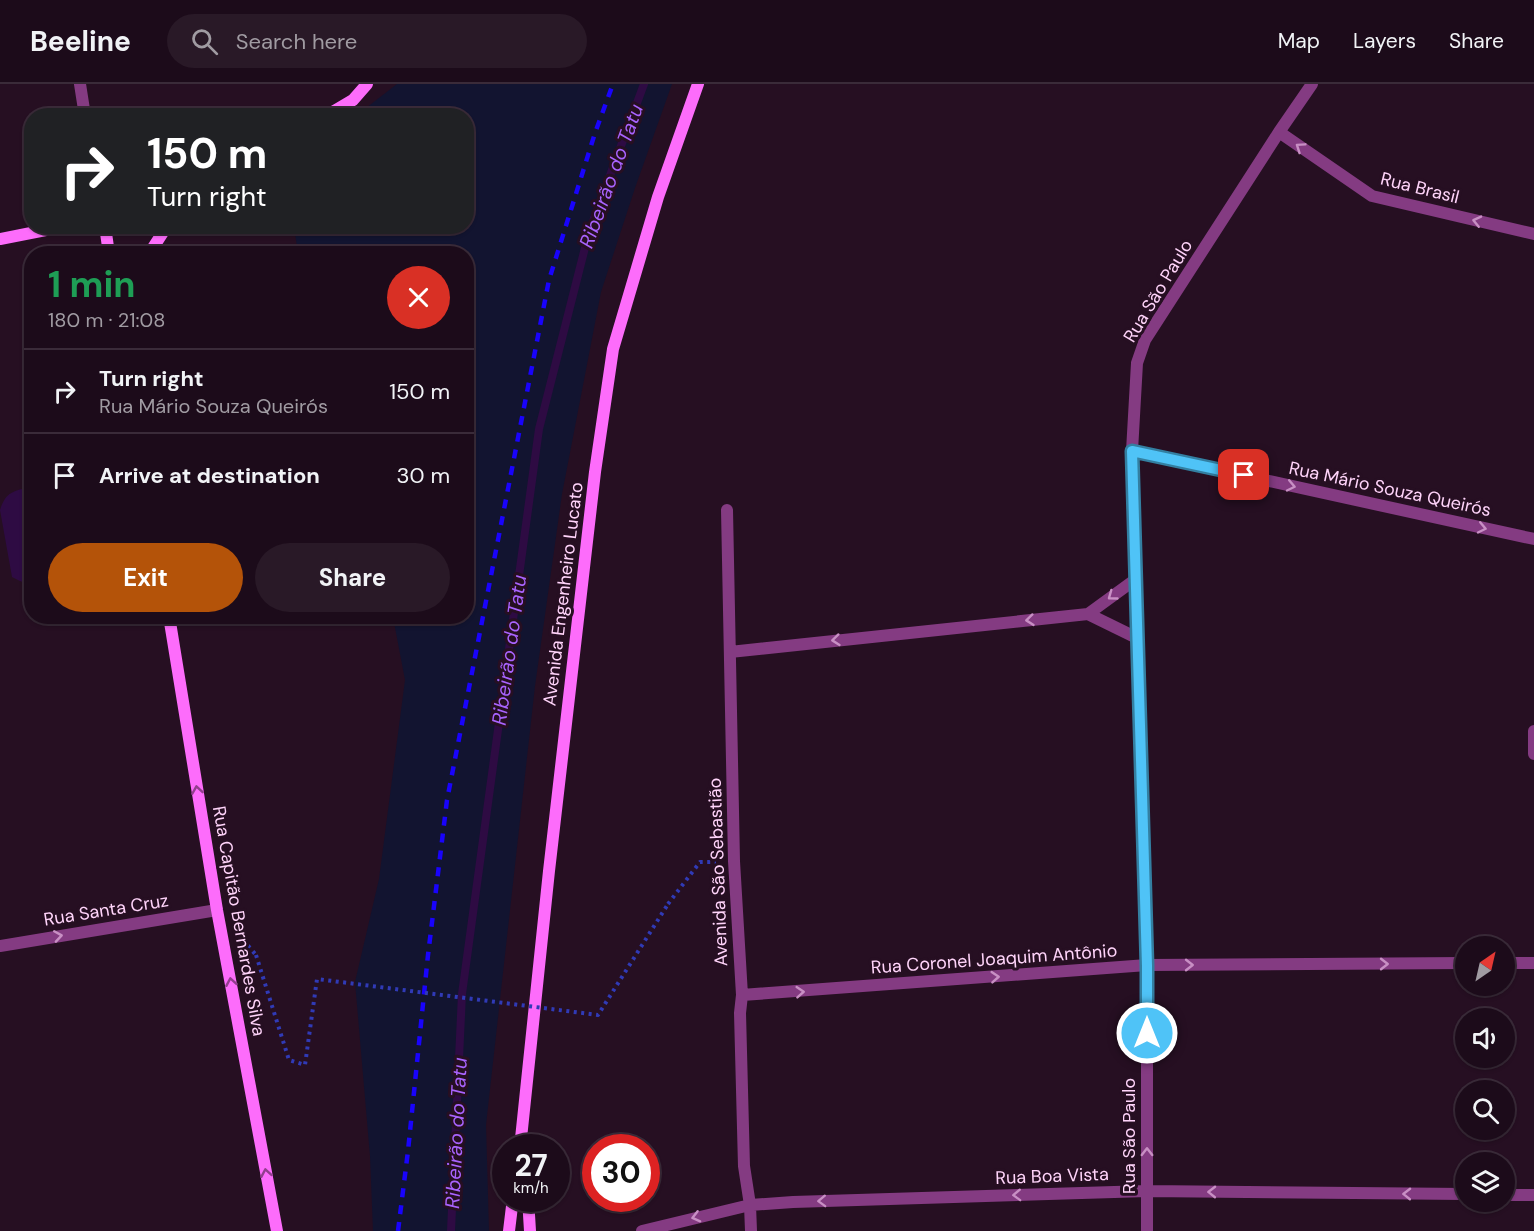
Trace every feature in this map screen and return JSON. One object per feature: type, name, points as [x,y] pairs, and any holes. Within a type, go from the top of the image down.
[{"type":"main road","points":[[339,108],[353,99],[367,84]]},
{"type":"main road","name":"Avenida Engenheiro Lucato","points":[[522,1134],[595,472],[613,350],[658,197],[698,84]]},
{"type":"main road","points":[[0,239],[25,234]]},
{"type":"main road","name":"Rua Capitão Bernardes Silva","points":[[170,624],[217,910],[277,1231]]},
{"type":"main road","name":"Avenida Engenheiro Lucato","points":[[523,1120],[524,1134]]},
{"type":"main road","points":[[509,1231],[511,1212]]},
{"type":"main road","points":[[529,1212],[530,1231]]},
{"type":"street","points":[[80,84],[84,108]]},
{"type":"street","name":"Rua São Paulo","points":[[1147,1231],[1147,966],[1132,451],[1137,363],[1145,340],[1312,84]]},
{"type":"street","name":"Rua Brasil","points":[[1279,132],[1372,196],[1534,234]]},
{"type":"street","name":"Rua Mário Souza Queirós","points":[[1132,451],[1534,539]]},
{"type":"street","name":"Avenida São Sebastião","points":[[727,510],[734,861],[742,996],[740,1013],[744,1166],[751,1231]]},
{"type":"street","points":[[730,652],[1088,614],[1136,579]]},
{"type":"street","points":[[1088,614],[1137,639]]},
{"type":"street","points":[[1534,731],[1534,754]]},
{"type":"street","name":"Rua Santa Cruz","points":[[0,946],[217,910]]},
{"type":"street","name":"Rua Coronel Joaquim Antônio","points":[[742,996],[1147,966],[1455,963]]},
{"type":"street","points":[[1515,963],[1534,963]]},
{"type":"street","name":"Rua Boa Vista","points":[[642,1231],[750,1205],[793,1202],[1147,1191],[1455,1194]]},
{"type":"street","points":[[1515,1195],[1534,1195]]},
{"type":"path","points":[[256,955],[289,1060],[305,1065],[317,979],[598,1015],[668,904],[700,862],[734,861]]},
{"type":"shaded area","points":[[397,84],[672,84],[601,292],[562,494],[535,686],[486,1125],[489,1231],[373,1231],[370,1156],[355,982],[379,879],[405,680],[394,624],[474,624],[474,246],[297,246],[295,234],[474,234],[474,108],[366,108]]},
{"type":"shaded area","points":[[24,489],[24,582],[12,577],[0,510],[8,495]]},
{"type":"waterway","name":"Ribeirão do Tatu","points":[[451,1231],[462,994],[539,429],[589,232],[644,84]]},
{"type":"railway","points":[[398,1231],[447,800],[549,280],[595,133],[613,84]]},
{"type":"route","points":[[1147,1033],[1132,451],[1244,475]]}]
